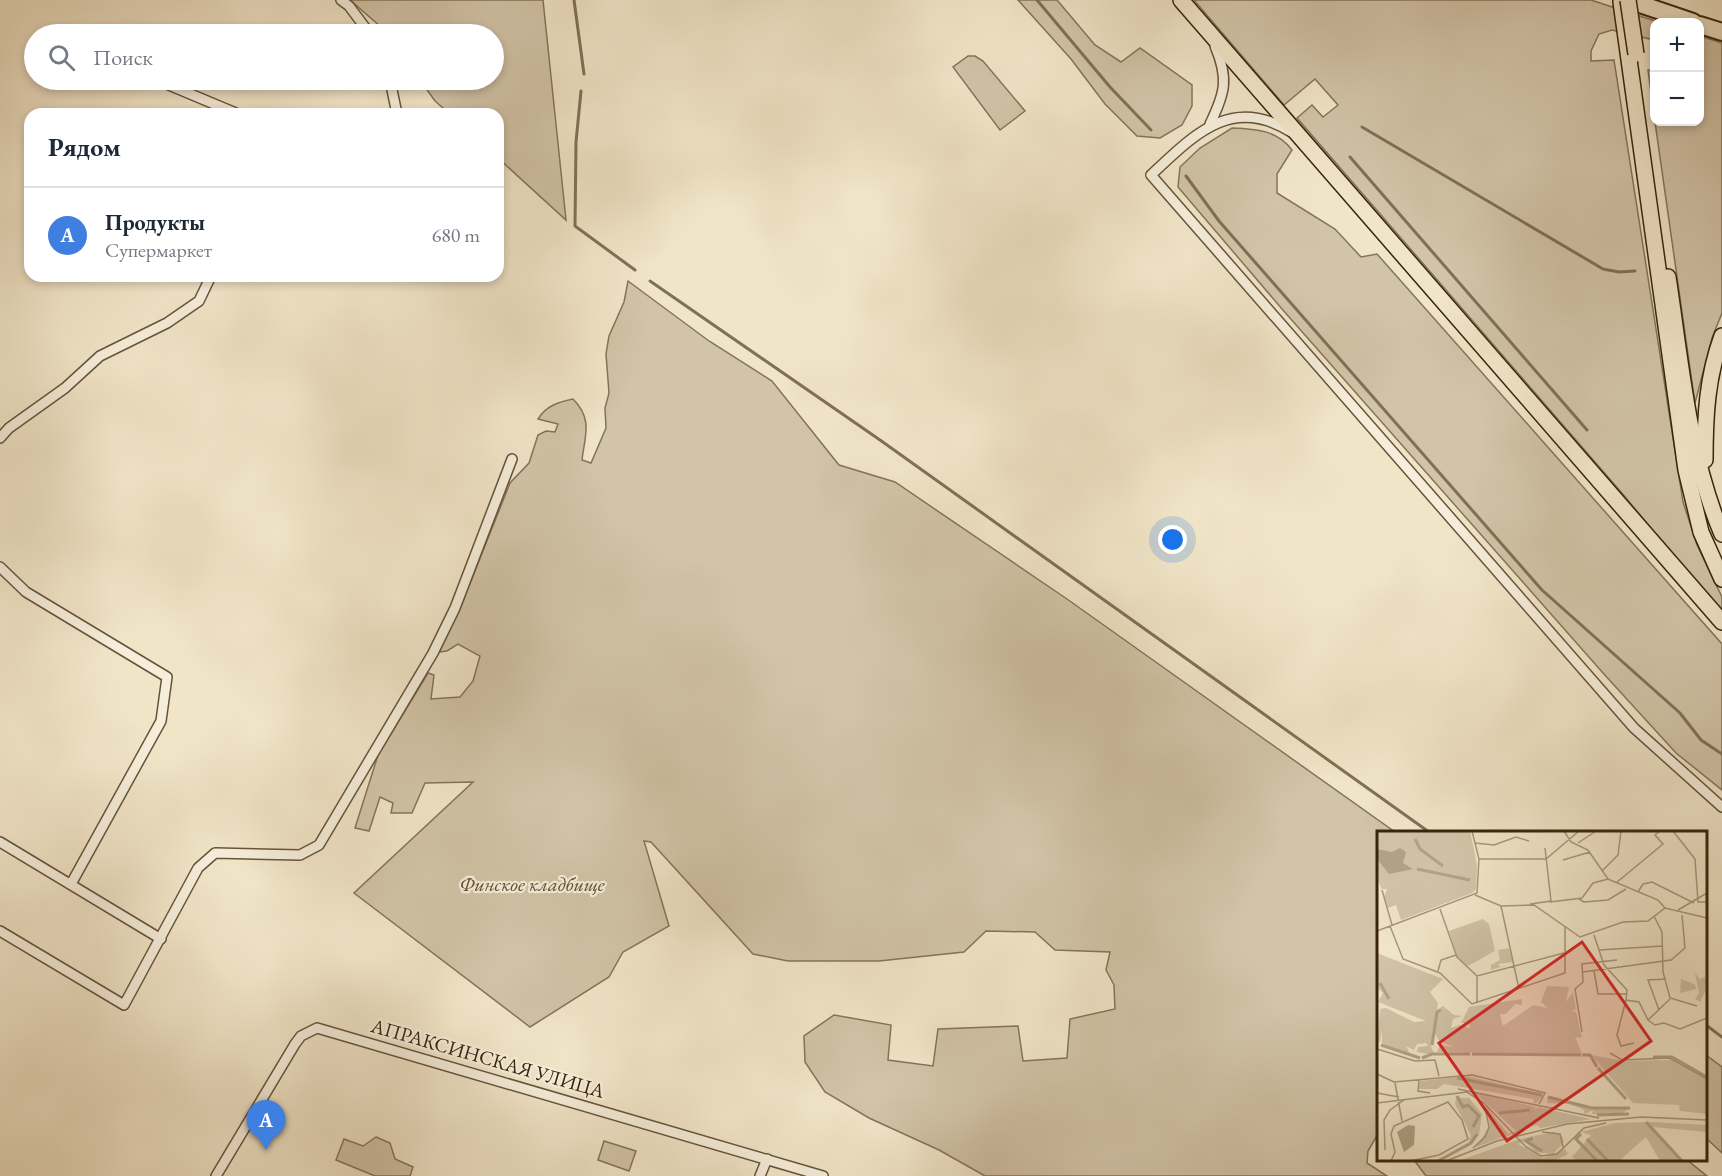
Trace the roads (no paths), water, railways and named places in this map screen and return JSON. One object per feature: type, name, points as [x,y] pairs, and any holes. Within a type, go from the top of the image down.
[{"type":"highway","points":[[1628,0],[1681,18]]},
{"type":"highway","points":[[1704,26],[1722,32]]},
{"type":"main road","points":[[1181,0],[1722,622]]},
{"type":"main road","points":[[1621,0],[1632,52],[1682,364],[1706,489],[1722,534]]},
{"type":"main road","points":[[1628,0],[1632,52],[1686,471],[1701,532],[1722,579]]},
{"type":"main road","points":[[1706,489],[1707,392],[1712,363],[1722,336]]},
{"type":"street","points":[[341,0],[350,6],[363,24]]},
{"type":"street","points":[[1210,33],[1223,64],[1225,84],[1210,124]]},
{"type":"street","points":[[181,90],[224,108]]},
{"type":"street","points":[[392,90],[396,108]]},
{"type":"street","points":[[1303,140],[1278,124],[1257,118],[1238,117],[1210,124],[1151,175],[1634,728],[1722,807]]},
{"type":"street","points":[[0,438],[9,428],[65,388],[100,356],[167,322],[199,301],[208,282]]},
{"type":"street","points":[[0,932],[124,1005],[198,868],[215,853],[300,855],[319,844],[433,653],[454,608],[512,459]]},
{"type":"street","points":[[0,567],[26,592],[167,677],[160,721],[71,884]]},
{"type":"street","points":[[0,842],[161,939]]},
{"type":"street","name":"АПРАКСИНСКАЯ УЛИЦА","points":[[216,1176],[295,1044],[301,1036],[317,1028],[823,1176]]},
{"type":"street","points":[[760,1176],[767,1159]]},
{"type":"waterway","points":[[574,0],[584,74]]},
{"type":"waterway","points":[[1037,0],[1110,87],[1151,130]]},
{"type":"waterway","points":[[581,91],[576,142],[575,226],[635,270]]},
{"type":"waterway","points":[[1362,127],[1603,269],[1619,272],[1635,271]]},
{"type":"waterway","points":[[1350,157],[1587,430]]},
{"type":"waterway","points":[[1186,176],[1219,221],[1542,590],[1680,713],[1701,740],[1722,754]]},
{"type":"waterway","points":[[650,281],[880,440],[1428,831]]},
{"type":"waterway","points":[[1707,1026],[1722,1037]]},
{"type":"place","name":"Продукты","points":[[266,1150]]},
{"type":"park label","name":"Финское кладбище","points":[[532,884]]}]
